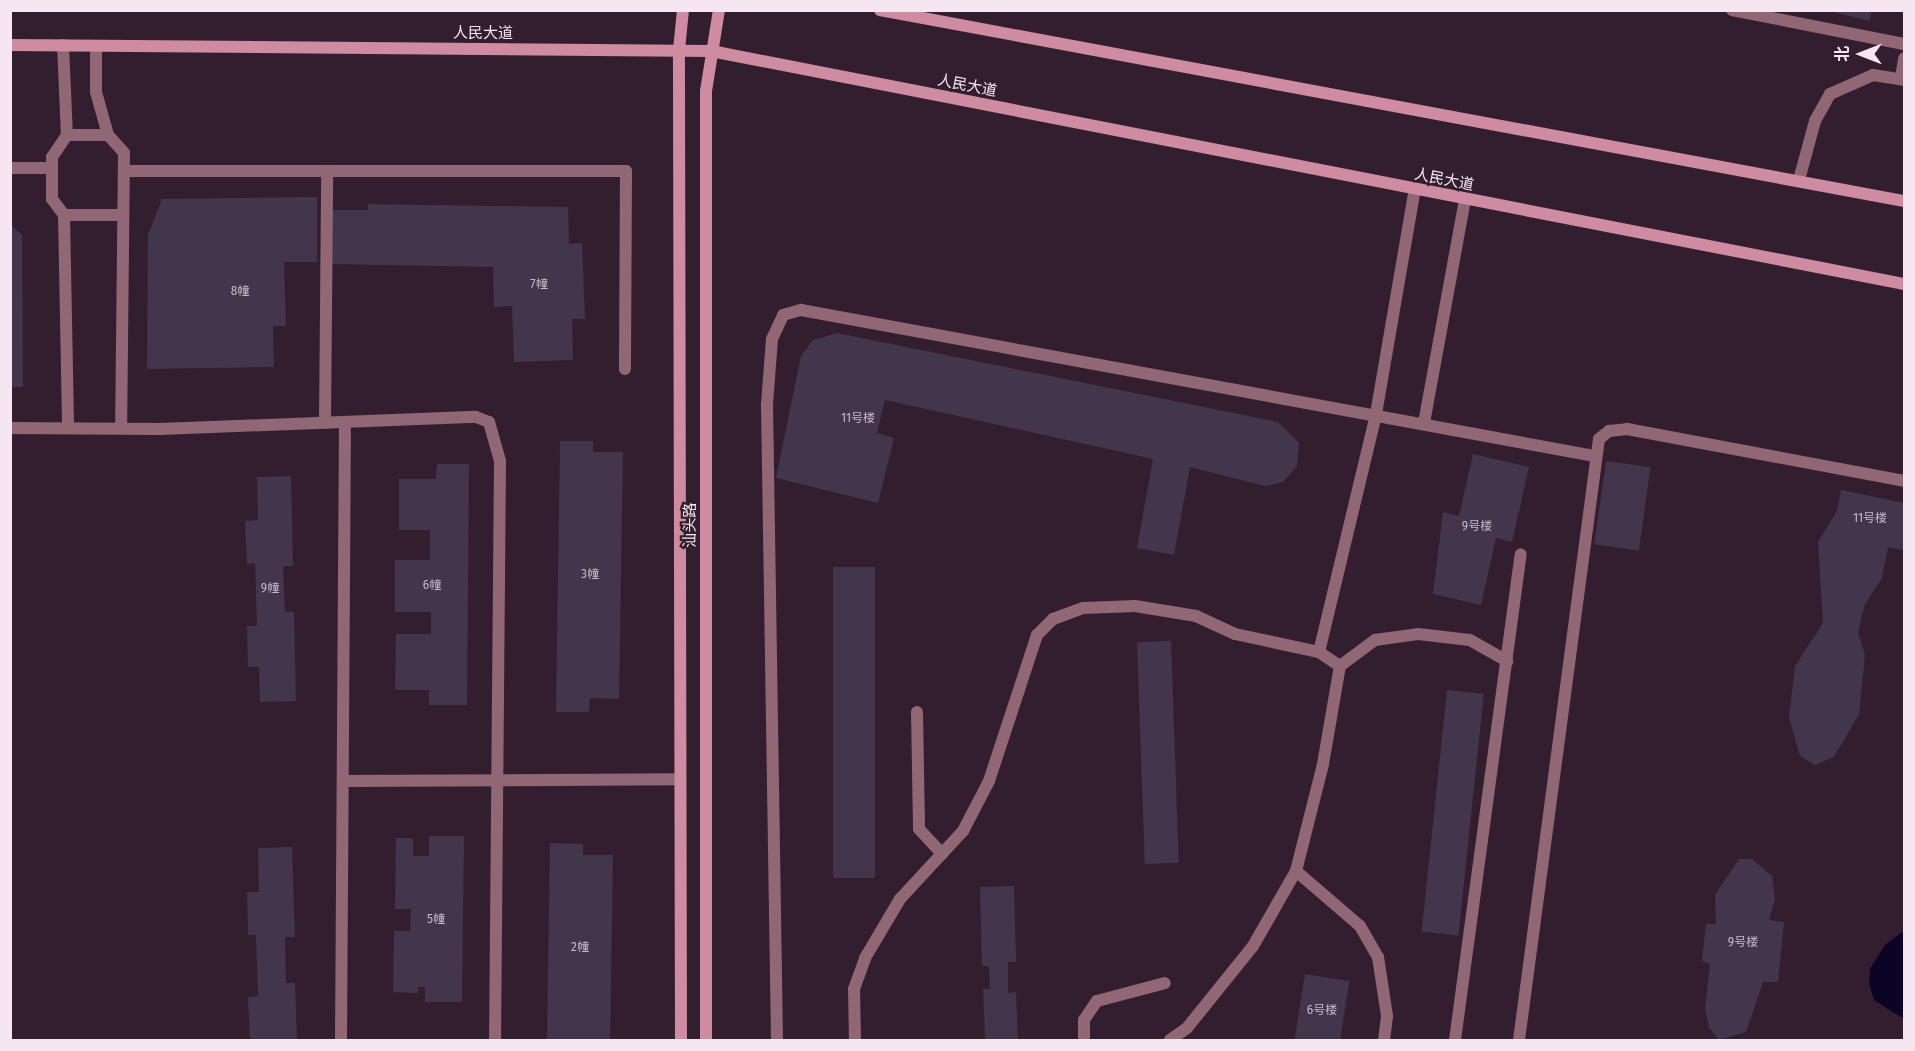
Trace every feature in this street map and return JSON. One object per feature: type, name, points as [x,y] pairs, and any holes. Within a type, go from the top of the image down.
[{"type":"main road","name":"汕头路","points":[[681,1041],[679,50],[683,10]]},
{"type":"main road","name":"汕头路","points":[[706,1041],[711,51],[719,10]]},
{"type":"main road","points":[[880,10],[1905,201]]},
{"type":"main road","name":"人民大道","points":[[10,45],[711,51],[1905,284]]},
{"type":"street","points":[[1732,10],[1905,44]]},
{"type":"street","points":[[63,45],[67,135],[52,157],[52,199],[64,215],[68,428]]},
{"type":"street","points":[[96,46],[96,92],[108,135],[124,153],[126,197],[120,214],[121,428]]},
{"type":"street","points":[[1799,180],[1815,121],[1830,94],[1873,75],[1903,79],[1905,58]]},
{"type":"street","points":[[67,135],[108,135]]},
{"type":"street","points":[[10,168],[52,168]]},
{"type":"street","points":[[125,171],[626,171],[625,369]]},
{"type":"street","points":[[325,423],[327,171]]},
{"type":"street","points":[[1319,652],[1376,414],[1415,189]]},
{"type":"street","points":[[1424,423],[1465,199]]},
{"type":"street","points":[[64,215],[120,214]]},
{"type":"street","points":[[777,1041],[767,404],[772,339],[783,315],[801,310],[1376,414],[1594,456]]},
{"type":"street","points":[[10,428],[121,428],[476,417],[489,422],[497,440],[495,1041]]},
{"type":"street","points":[[341,1041],[345,422]]},
{"type":"street","points":[[1519,1041],[1594,456],[1609,430],[1627,429],[1905,481]]},
{"type":"street","points":[[1455,1041],[1521,554]]},
{"type":"street","points":[[855,1041],[854,989],[865,958],[900,898],[963,831],[989,781],[1022,671],[1037,635],[1053,619],[1084,608],[1135,606],[1196,616],[1235,634],[1319,652],[1340,666]]},
{"type":"street","points":[[1170,1041],[1187,1028],[1252,946],[1296,871],[1323,764],[1340,666],[1375,640],[1419,634],[1470,640],[1507,661]]},
{"type":"street","points":[[917,712],[920,829],[942,854]]},
{"type":"street","points":[[343,781],[680,779]]},
{"type":"street","points":[[1296,871],[1360,926],[1378,957],[1387,1016],[1384,1041]]},
{"type":"street","points":[[1084,1041],[1084,1020],[1098,1001],[1165,983]]},
{"type":"shaded area","points":[[1904,931],[1904,1019],[1874,1000],[1869,983],[1870,969],[1885,945]]},
{"type":"building","points":[[1826,10],[1872,10],[1869,21]]},
{"type":"building","points":[[317,197],[317,262],[284,262],[286,326],[273,326],[274,367],[147,369],[148,235],[162,199]]},
{"type":"building","points":[[368,204],[568,207],[569,244],[582,243],[585,319],[572,319],[573,360],[514,362],[512,306],[494,307],[493,267],[332,264],[332,210],[368,210]]},
{"type":"building","points":[[10,224],[22,235],[23,387],[10,387]]},
{"type":"building","points":[[837,333],[1278,422],[1299,443],[1297,466],[1283,482],[1265,486],[1190,467],[1174,555],[1137,548],[1153,459],[885,400],[877,433],[894,438],[878,503],[776,478],[801,356],[813,340]]},
{"type":"building","points":[[560,441],[593,441],[593,452],[623,452],[619,699],[590,698],[589,712],[556,712]]},
{"type":"building","points":[[1473,454],[1529,467],[1512,542],[1496,538],[1481,605],[1433,594],[1443,512],[1459,516]]},
{"type":"building","points":[[1606,461],[1651,467],[1639,550],[1594,544]]},
{"type":"building","points":[[437,464],[469,464],[467,705],[429,705],[429,690],[395,690],[396,634],[431,634],[431,612],[395,612],[395,560],[430,560],[430,530],[399,530],[399,479],[436,479]]},
{"type":"building","points":[[291,476],[293,566],[283,566],[285,612],[294,612],[296,701],[260,702],[259,667],[248,667],[247,626],[257,626],[255,563],[247,564],[245,521],[258,520],[257,477]]},
{"type":"building","points":[[1841,490],[1904,503],[1904,550],[1888,547],[1882,578],[1865,604],[1858,632],[1865,655],[1859,714],[1834,757],[1815,765],[1800,756],[1789,718],[1795,666],[1823,623],[1818,542],[1837,511]]},
{"type":"building","points":[[833,567],[875,567],[875,878],[833,878]]},
{"type":"building","points":[[1171,641],[1179,863],[1145,864],[1137,642]]},
{"type":"building","points":[[1447,690],[1484,694],[1458,936],[1422,932]]},
{"type":"building","points":[[429,836],[464,836],[462,1002],[425,1002],[425,987],[418,987],[418,993],[393,992],[394,931],[410,931],[411,909],[395,909],[396,838],[413,838],[413,856],[429,856]]},
{"type":"building","points":[[550,843],[583,844],[583,855],[613,855],[610,1040],[547,1040]]},
{"type":"building","points":[[292,847],[295,937],[285,937],[286,983],[295,983],[297,1040],[260,1040],[250,1038],[248,997],[258,996],[256,935],[248,935],[247,892],[259,892],[258,848]]},
{"type":"building","points":[[1739,859],[1752,859],[1772,876],[1775,899],[1769,920],[1784,922],[1778,982],[1763,982],[1746,1032],[1719,1040],[1709,1028],[1705,1008],[1710,964],[1702,961],[1706,924],[1716,924],[1715,895]]},
{"type":"building","points":[[1014,886],[1016,962],[1008,962],[1008,993],[1016,992],[1018,1040],[985,1040],[983,989],[990,989],[989,966],[982,966],[980,887]]},
{"type":"building","points":[[1305,974],[1349,981],[1340,1040],[1295,1040]]}]
